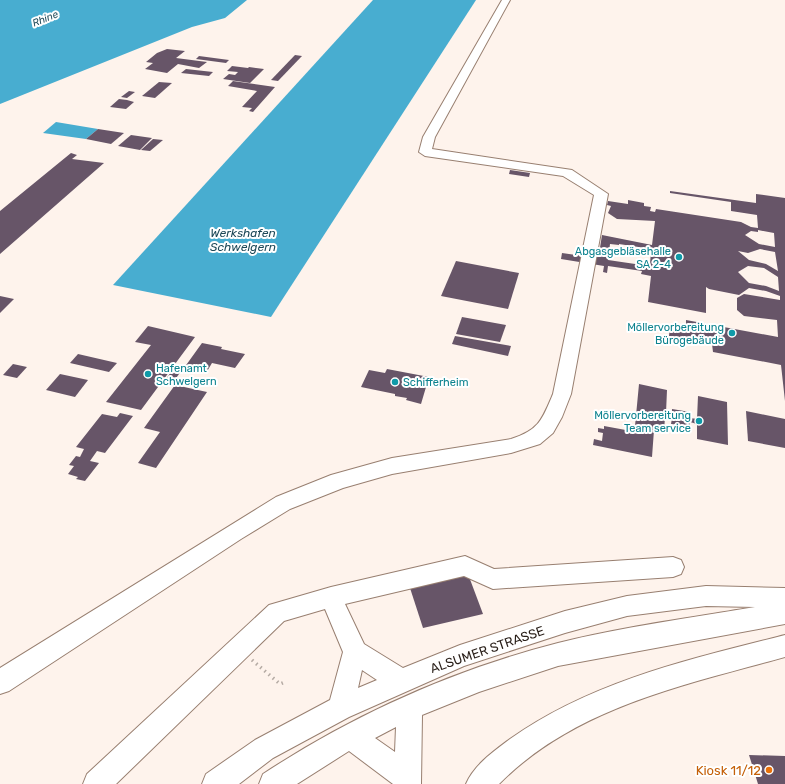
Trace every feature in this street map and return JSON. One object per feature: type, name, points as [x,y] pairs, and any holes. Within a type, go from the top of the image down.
[{"type":"street","points":[[0,682],[233,533],[283,503],[338,481],[392,466],[511,446],[533,439],[546,428],[553,417],[562,394],[601,194],[567,173],[425,152],[429,137],[506,0]]},
{"type":"street","points":[[97,784],[277,612],[331,597],[465,566],[493,578],[673,567]]},
{"type":"street","name":"ALSUMER STRASSE","points":[[216,784],[264,749],[340,708],[460,656],[565,622],[627,606],[706,596],[785,598]]},
{"type":"street","points":[[331,597],[355,652],[401,681]]},
{"type":"street","points":[[273,784],[350,736],[410,707],[483,679],[550,657],[655,635],[785,613]]},
{"type":"street","points":[[480,784],[505,759],[541,733],[599,702],[672,676],[785,646]]},
{"type":"street","points":[[340,708],[355,652]]},
{"type":"street","points":[[408,780],[410,707]]},
{"type":"street","points":[[350,736],[408,780]]},
{"type":"path","points":[[239,648],[280,684],[285,682]]},
{"type":"water","name":"Rhine","points":[[0,0],[247,0],[225,18],[192,27],[0,104]]},
{"type":"water","name":"Werkshafen Schwelgern","points":[[373,0],[476,0],[271,317],[113,285]]},
{"type":"water","points":[[56,122],[98,129],[86,139],[43,133]]},
{"type":"building","points":[[167,49],[185,51],[176,58],[207,62],[199,68],[178,64],[167,73],[145,69],[153,63],[146,62],[157,53]]},
{"type":"building","points":[[295,55],[302,56],[278,81],[271,80]]},
{"type":"building","points":[[199,56],[229,60],[226,63],[196,59]]},
{"type":"building","points":[[232,66],[264,69],[250,83],[223,79],[229,74],[235,75],[238,72],[227,71]]},
{"type":"building","points":[[186,69],[213,72],[209,76],[181,73]]},
{"type":"building","points":[[233,81],[275,87],[253,112],[249,111],[252,108],[242,107],[257,91],[228,86]]},
{"type":"building","points":[[159,82],[172,83],[155,98],[142,96]]},
{"type":"building","points":[[129,91],[135,92],[127,98],[121,97]]},
{"type":"building","points":[[119,99],[134,102],[126,109],[110,107]]},
{"type":"building","points":[[98,129],[124,133],[111,144],[86,139]]},
{"type":"building","points":[[131,135],[152,138],[140,150],[118,146]]},
{"type":"building","points":[[153,139],[163,140],[150,151],[141,150]]},
{"type":"building","points":[[71,153],[77,155],[72,159],[104,163],[0,254],[0,211]]},
{"type":"building","points":[[510,170],[530,173],[529,177],[509,174]]},
{"type":"building","points":[[670,191],[756,203],[756,194],[785,198],[785,401],[781,365],[713,352],[712,344],[669,336],[670,326],[686,329],[686,320],[778,337],[777,320],[744,316],[737,310],[737,298],[744,294],[780,300],[780,296],[766,291],[749,288],[739,295],[709,289],[706,287],[706,313],[648,302],[651,276],[641,274],[642,271],[608,266],[607,273],[603,272],[604,266],[561,259],[562,253],[583,256],[599,254],[602,235],[652,245],[655,221],[617,219],[608,213],[611,206],[607,205],[608,201],[628,204],[628,200],[644,203],[644,206],[651,207],[650,211],[655,212],[656,209],[741,222],[751,227],[758,228],[757,215],[731,211],[731,202],[670,193]],"holes":[[[758,230],[774,233],[775,247],[759,244],[745,235],[751,231],[758,232]],[[610,244],[645,248],[645,250],[651,251],[650,264],[643,263],[642,265],[608,260]],[[760,249],[775,252],[778,271],[766,264],[749,260],[738,251],[748,253]],[[748,266],[764,268],[778,277],[779,291],[766,286],[749,283],[738,272]]]},
{"type":"building","points":[[456,261],[519,273],[508,309],[441,296]]},
{"type":"building","points":[[0,296],[14,299],[0,313]]},
{"type":"building","points":[[462,317],[506,325],[500,342],[456,334]]},
{"type":"building","name":"Hafenamt Schwelgern","points":[[148,326],[195,337],[141,410],[106,402],[151,345],[135,342]]},
{"type":"building","points":[[455,336],[511,346],[508,356],[452,344]]},
{"type":"building","points":[[202,343],[245,354],[235,368],[212,363],[206,373],[184,368]]},
{"type":"building","points":[[78,354],[117,363],[109,372],[70,363]]},
{"type":"building","points":[[13,364],[27,367],[17,378],[3,375]]},
{"type":"building","points":[[176,365],[184,367],[174,381],[166,379]]},
{"type":"building","name":"Schifferheim","points":[[387,369],[429,377],[421,404],[406,400],[407,398],[395,396],[395,394],[361,387],[369,370],[385,373]]},
{"type":"building","points":[[60,374],[88,380],[75,397],[46,390]]},
{"type":"building","name":"Möllervorbereitung Team service","points":[[639,384],[667,390],[666,413],[672,414],[672,409],[690,412],[690,418],[697,419],[698,396],[727,402],[728,445],[697,439],[697,424],[690,422],[690,427],[671,424],[672,418],[665,417],[664,432],[654,430],[652,457],[593,445],[594,439],[602,441],[603,433],[598,432],[598,428],[604,429],[604,426],[642,433],[642,427],[635,426]]},
{"type":"building","points":[[175,385],[207,392],[156,468],[138,463],[160,432],[144,428]]},
{"type":"building","points":[[746,411],[785,419],[785,448],[748,441]]},
{"type":"building","points":[[120,413],[133,416],[105,453],[97,451],[90,461],[99,463],[85,481],[76,479],[78,477],[68,474],[74,466],[69,465],[76,456],[80,457],[84,449],[76,447],[102,414],[117,417]]},
{"type":"building","points":[[468,574],[483,614],[423,628],[410,588]]},
{"type":"building","name":"Kiosk 11/12","points":[[749,755],[785,756],[785,784],[758,784]]},
{"type":"place","name":"Abgasgebläsehalle SA 2-4","points":[[679,257]]},
{"type":"place","name":"Möllervorbereitung Bürogebäude","points":[[732,333]]},
{"type":"place","name":"Hafenamt Schwelgern","points":[[148,374]]},
{"type":"place","name":"Schifferheim","points":[[395,382]]},
{"type":"place","name":"Möllervorbereitung Team service","points":[[699,421]]},
{"type":"place","name":"Kiosk 11/12","points":[[769,770]]}]
